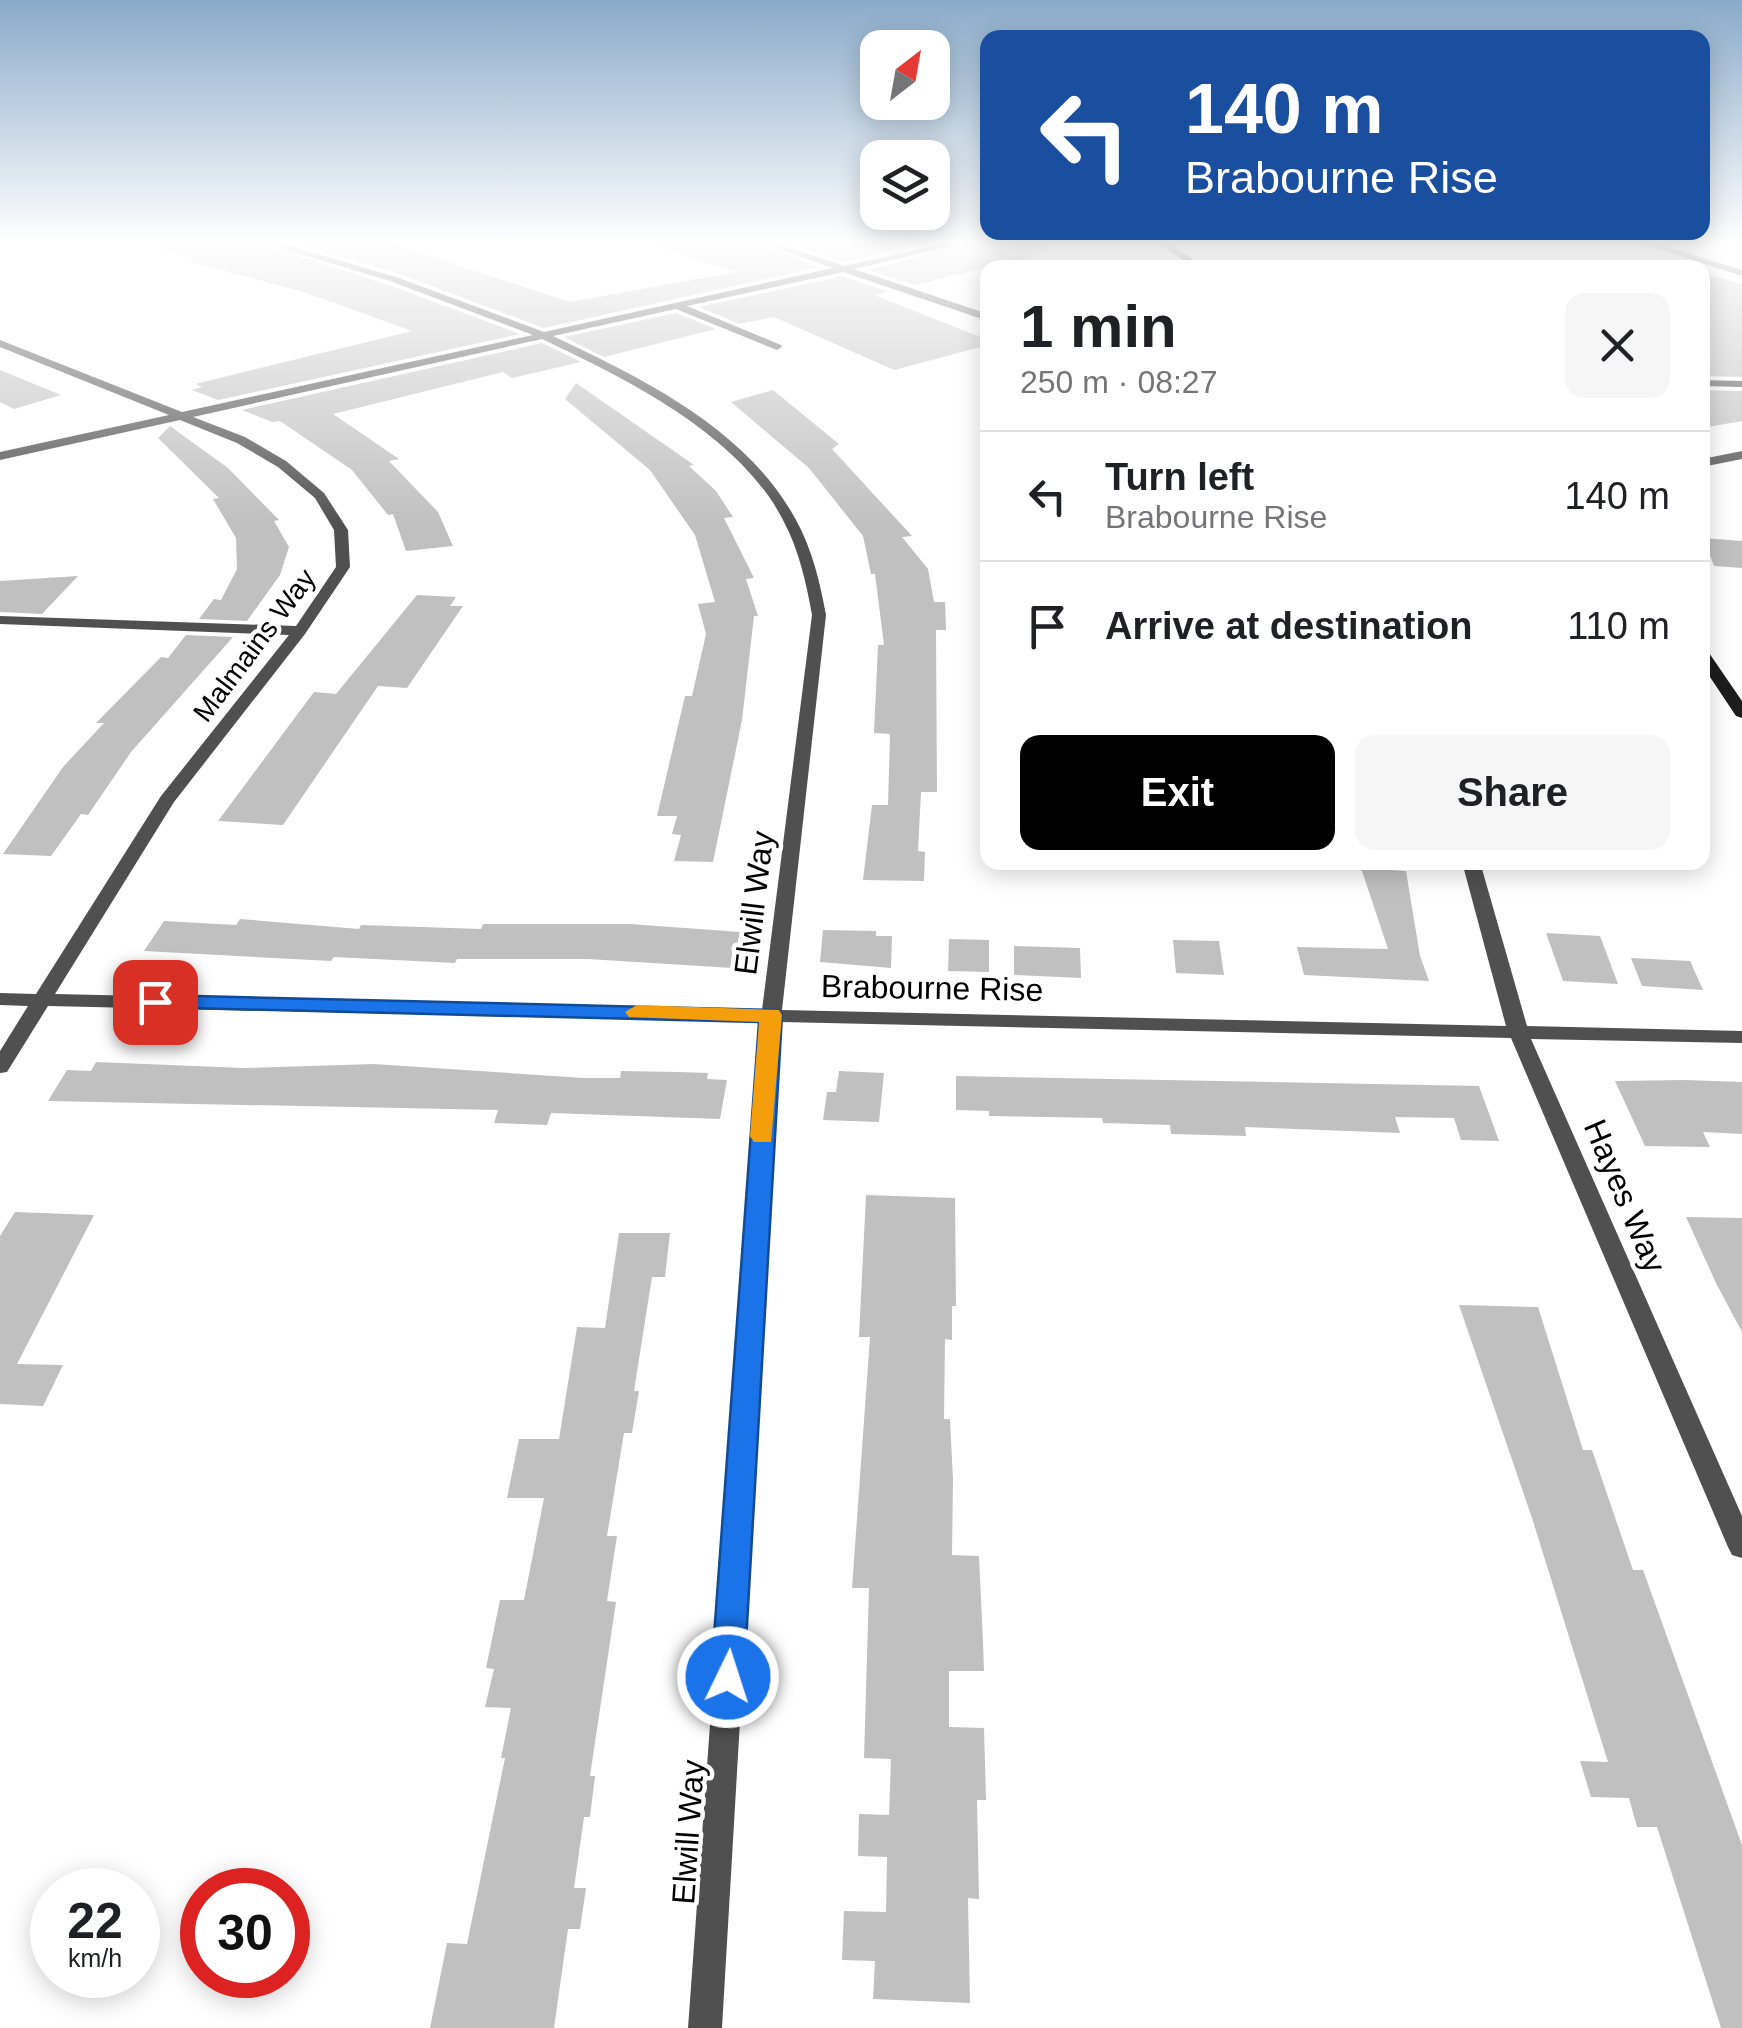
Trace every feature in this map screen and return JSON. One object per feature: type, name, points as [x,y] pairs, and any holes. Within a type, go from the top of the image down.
[{"type":"main road","points":[[1710,666],[1742,712]]},
{"type":"street","points":[[0,456],[538,336]]},
{"type":"street","name":"Elwill Way","points":[[542,336],[620,374],[713,432],[775,495],[808,556],[819,615],[771,1015],[705,2028]]},
{"type":"street","points":[[750,336],[776,347]]},
{"type":"street","name":"Malmains Way","points":[[0,343],[241,440],[282,464],[320,496],[341,530],[343,568],[300,631],[167,800],[0,1067]]},
{"type":"street","points":[[1710,382],[1742,384]]},
{"type":"street","points":[[1710,461],[1742,455]]},
{"type":"street","points":[[0,620],[300,631]]},
{"type":"street","name":"Hayes Way","points":[[1473,870],[1518,1030],[1742,1547]]},
{"type":"street","name":"Brabourne Rise","points":[[0,998],[1742,1038]]},
{"type":"building","points":[[393,336],[512,336],[218,400],[192,390],[202,387],[195,384]]},
{"type":"building","points":[[570,336],[689,336],[604,357],[564,337]]},
{"type":"building","points":[[816,336],[980,337],[980,347],[894,370]]},
{"type":"building","points":[[1710,336],[1742,336],[1742,377],[1710,376]]},
{"type":"building","points":[[542,343],[581,362],[512,378],[503,372],[333,414],[399,459],[389,461],[438,512],[453,546],[406,551],[393,514],[388,515],[352,470],[280,421],[272,422],[242,410]]},
{"type":"building","points":[[0,370],[61,395],[14,409],[0,402]]},
{"type":"building","points":[[576,383],[694,465],[689,466],[716,491],[733,517],[724,518],[754,578],[746,579],[758,616],[754,616],[742,720],[713,862],[674,861],[681,835],[672,834],[677,816],[657,816],[685,696],[692,696],[706,634],[698,604],[715,602],[695,535],[650,470],[565,399]]},
{"type":"building","points":[[773,390],[839,444],[832,449],[912,536],[902,537],[928,569],[934,602],[945,602],[946,630],[936,630],[937,792],[921,792],[918,851],[925,852],[924,881],[863,880],[872,805],[888,805],[890,734],[874,733],[878,645],[884,645],[875,574],[871,574],[863,536],[809,468],[731,402]]},
{"type":"building","points":[[1710,390],[1742,391],[1742,421],[1710,427]]},
{"type":"building","points":[[170,426],[228,468],[279,520],[274,521],[289,547],[280,575],[247,621],[199,619],[214,599],[221,600],[237,569],[236,538],[213,499],[219,498],[158,438]]},
{"type":"building","points":[[1710,539],[1742,541],[1742,568],[1714,566]]},
{"type":"building","points":[[78,576],[42,614],[0,612],[0,581]]},
{"type":"building","points":[[417,595],[456,597],[450,606],[463,606],[407,688],[378,686],[283,825],[218,821],[314,692],[336,694]]},
{"type":"building","points":[[186,635],[233,637],[131,752],[88,815],[81,814],[51,856],[3,854],[63,767],[104,723],[96,723],[161,657],[168,658]]},
{"type":"building","points":[[1362,870],[1406,871],[1420,956],[1429,981],[1304,975],[1297,947],[1388,949]]},
{"type":"building","points":[[240,919],[359,929],[361,925],[481,929],[483,924],[630,924],[740,932],[732,968],[588,959],[457,959],[455,963],[334,957],[331,961],[144,951],[164,921],[236,925]]},
{"type":"building","points":[[823,930],[876,931],[876,936],[892,936],[891,968],[820,962]]},
{"type":"building","points":[[1546,933],[1600,936],[1618,984],[1563,981]]},
{"type":"building","points":[[949,939],[989,940],[989,972],[948,971]]},
{"type":"building","points":[[1173,940],[1219,941],[1224,975],[1176,973]]},
{"type":"building","points":[[1014,946],[1080,948],[1081,978],[1014,975]]},
{"type":"building","points":[[1631,958],[1690,961],[1703,990],[1642,986]]},
{"type":"building","points":[[96,1062],[244,1068],[374,1064],[583,1078],[620,1078],[621,1071],[678,1072],[708,1073],[707,1079],[727,1080],[720,1119],[551,1113],[547,1125],[494,1123],[498,1110],[48,1101],[67,1070],[91,1071]]},
{"type":"building","points":[[839,1071],[884,1073],[879,1122],[823,1120],[827,1092],[836,1092]]},
{"type":"building","points":[[956,1076],[1479,1086],[1499,1141],[1461,1140],[1454,1118],[1395,1117],[1400,1133],[1245,1127],[1246,1136],[1171,1134],[1170,1125],[1103,1123],[1102,1118],[989,1116],[989,1111],[956,1110]]},
{"type":"building","points":[[1615,1081],[1742,1082],[1742,1134],[1703,1132],[1710,1147],[1645,1146]]},
{"type":"building","points":[[866,1195],[955,1198],[956,1306],[952,1306],[952,1340],[945,1339],[944,1419],[950,1419],[952,1555],[979,1556],[984,1671],[949,1671],[949,1727],[984,1728],[986,1800],[977,1800],[979,1899],[968,1898],[970,2003],[873,1999],[875,1961],[842,1960],[844,1911],[886,1912],[887,1857],[858,1856],[859,1814],[889,1815],[891,1759],[864,1758],[869,1588],[852,1588],[870,1337],[859,1337]]},
{"type":"building","points":[[15,1212],[94,1215],[17,1364],[63,1365],[43,1406],[0,1404],[0,1236]]},
{"type":"building","points":[[1686,1217],[1742,1218],[1742,1332],[1716,1283]]},
{"type":"building","points":[[619,1233],[670,1233],[665,1277],[652,1277],[634,1391],[639,1391],[632,1433],[624,1433],[607,1536],[617,1536],[607,1601],[616,1602],[590,1776],[595,1776],[590,1817],[584,1817],[574,1888],[586,1888],[580,1929],[568,1929],[554,2028],[430,2028],[447,1943],[467,1944],[505,1758],[501,1758],[511,1708],[485,1707],[494,1669],[486,1668],[500,1600],[524,1600],[544,1498],[507,1498],[519,1439],[559,1439],[577,1327],[605,1328]]},
{"type":"building","points":[[1459,1305],[1538,1307],[1583,1450],[1592,1450],[1633,1570],[1643,1570],[1742,1845],[1742,2028],[1721,2028],[1657,1827],[1637,1827],[1629,1798],[1591,1797],[1580,1761],[1608,1762],[1532,1518]]},
{"type":"slow traffic","points":[[637,1012],[771,1015],[763,1136]]},
{"type":"route","points":[[155,1002],[771,1015],[728,1677]]}]
